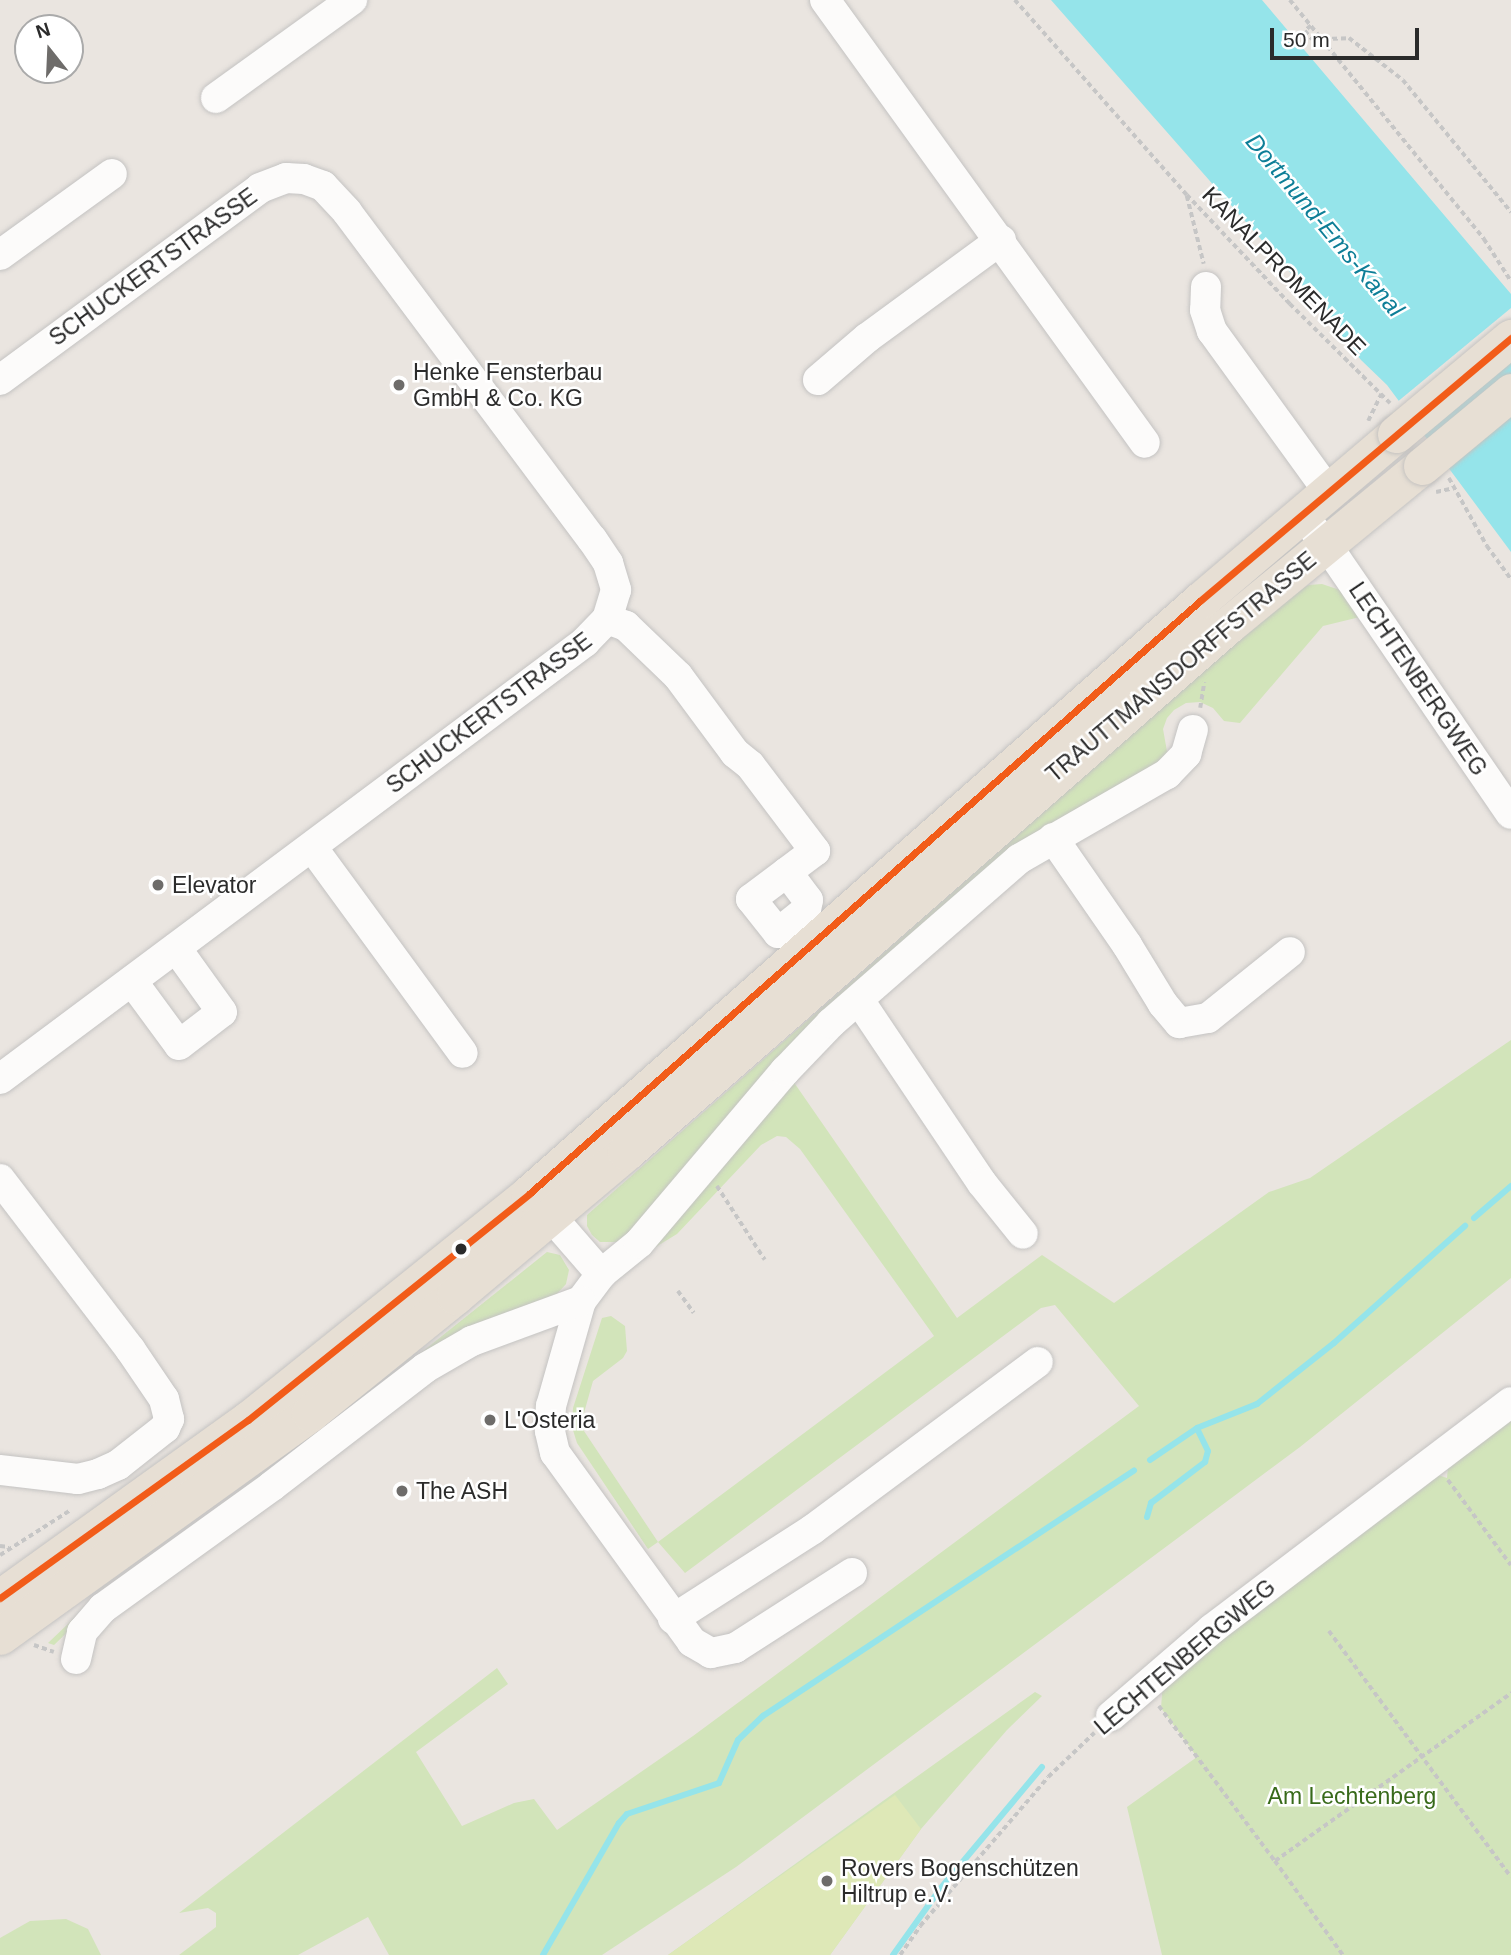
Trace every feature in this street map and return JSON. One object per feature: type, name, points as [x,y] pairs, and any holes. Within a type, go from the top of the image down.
[{"type":"main road","points":[[1301,514],[1385,425],[1511,338]]},
{"type":"main road","points":[[1326,544],[1433,468],[1511,392]]},
{"type":"main road","name":"TRAUTTMANSDORFFSTRASSE","points":[[1,1619],[310,1413],[1301,514]]},
{"type":"main road","name":"TRAUTTMANSDORFFSTRASSE","points":[[541,1205],[1326,544]]},
{"type":"street","points":[[216,98],[352,0]]},
{"type":"street","points":[[825,0],[1001,240],[1145,443]]},
{"type":"street","points":[[0,255],[112,174]]},
{"type":"street","name":"SCHUCKERTSTRASSE","points":[[0,380],[260,188],[286,178],[323,186],[347,212],[592,539],[608,564],[616,590],[607,619],[585,642],[0,1079]]},
{"type":"street","points":[[818,380],[867,338],[1001,240]]},
{"type":"street","points":[[1206,287],[1205,310],[1212,331],[1320,480]]},
{"type":"street","name":"TRAUTTMANSDORFFSTRASSE","points":[[1301,514],[1326,544]]},
{"type":"street","name":"LECHTENBERGWEG","points":[[1326,544],[1511,814]]},
{"type":"street","points":[[607,619],[626,626],[678,676],[735,753],[750,765],[815,851],[787,872],[751,899],[778,933],[806,910],[808,900],[787,872]]},
{"type":"street","points":[[852,1573],[745,1644],[727,1651],[711,1653],[697,1647],[673,1619],[561,1465],[552,1442],[550,1419],[554,1390],[581,1301],[601,1274],[639,1243],[796,1059],[859,1000],[1002,872],[1053,838],[1167,774],[1186,754],[1193,730]]},
{"type":"street","points":[[1053,838],[1127,945],[1163,1004],[1179,1023],[1208,1018],[1290,953]]},
{"type":"street","points":[[312,847],[463,1053]]},
{"type":"street","points":[[132,981],[179,1045],[222,1012],[176,948]]},
{"type":"street","points":[[859,1000],[982,1183],[1023,1234]]},
{"type":"street","points":[[0,1179],[130,1349],[164,1399],[169,1419],[165,1428],[118,1465],[98,1474],[78,1479],[0,1470]]},
{"type":"street","points":[[541,1205],[601,1274]]},
{"type":"street","points":[[76,1659],[82,1632],[103,1608],[272,1486],[425,1368],[472,1341],[581,1301]]},
{"type":"street","points":[[673,1619],[813,1529],[1038,1362]]},
{"type":"street","name":"LECHTENBERGWEG","points":[[1111,1716],[1212,1629],[1511,1402]]},
{"type":"path","name":"KANALPROMENADE","points":[[1015,0],[1187,195],[1381,394],[1385,425]]},
{"type":"path","points":[[1290,0],[1484,239],[1511,281]]},
{"type":"path","points":[[1312,25],[1305,31],[1312,39]]},
{"type":"path","points":[[1324,39],[1349,38],[1404,80],[1511,212]]},
{"type":"path","points":[[1187,195],[1203,261],[1206,287]]},
{"type":"path","points":[[1381,394],[1385,425]]},
{"type":"path","points":[[1433,468],[1511,579]]},
{"type":"path","points":[[704,1167],[765,1260]]},
{"type":"path","points":[[678,1291],[694,1313]]},
{"type":"path","points":[[1436,1460],[1511,1565]]},
{"type":"path","points":[[0,1546],[11,1548],[0,1555]]},
{"type":"path","points":[[1329,1631],[1511,1877]]},
{"type":"path","points":[[1144,1687],[1343,1955]]},
{"type":"path","points":[[1275,1861],[1511,1692]]},
{"type":"path","name":"LECHTENBERGWEG","points":[[900,1955],[920,1926],[1048,1777],[1111,1716]]},
{"type":"green space","points":[[1322,584],[1340,590],[1364,616],[1323,626],[1240,723],[1224,721],[1213,708],[1200,702],[1186,703],[1174,710],[1163,729],[1168,757],[1052,828],[621,1242],[600,1242],[592,1235],[587,1226],[587,1215],[1293,592],[1309,585]]},
{"type":"green space","points":[[1511,1040],[1511,1278],[1300,1447],[736,1867],[602,1955],[389,1955],[368,1917],[298,1955],[179,1955],[216,1927],[216,1913],[208,1908],[179,1913],[497,1668],[508,1684],[416,1752],[462,1826],[514,1803],[534,1799],[557,1830],[693,1736],[1139,1406],[1055,1305],[1041,1308],[685,1573],[658,1542],[934,1336],[800,1149],[786,1137],[777,1136],[761,1145],[677,1234],[654,1248],[793,1081],[957,1318],[1042,1255],[1114,1303],[1269,1192],[1310,1178]]},
{"type":"green space","points":[[547,1252],[560,1255],[569,1270],[566,1284],[555,1296],[516,1313],[82,1618],[54,1645],[48,1643],[91,1602],[372,1392]]},
{"type":"green space","points":[[611,1316],[625,1326],[627,1351],[623,1358],[593,1381],[582,1420],[584,1431],[658,1542],[648,1549],[577,1443],[572,1427],[573,1408],[602,1318]]},
{"type":"green space","name":"Am Lechtenberg","points":[[1511,1414],[1511,1955],[1162,1955],[1127,1807],[1197,1757],[1161,1708],[1163,1681],[1438,1475],[1447,1478],[1448,1467]]},
{"type":"green space","name":"Rovers Bogenschützen Hiltrup e.V.","points":[[1035,1692],[1042,1696],[1007,1730],[921,1829],[830,1955],[668,1955]]},
{"type":"green space","name":"Rovers Bogenschützen Hiltrup e.V.","points":[[895,1795],[921,1829],[830,1955],[668,1955]]},
{"type":"green space","points":[[66,1919],[88,1929],[101,1955],[0,1955],[0,1938],[30,1921]]},
{"type":"water","name":"Dortmund-Ems-Kanal","points":[[1051,0],[1262,0],[1511,294],[1511,552],[1387,385],[1361,360],[1303,287]]},
{"type":"pier","points":[[1511,308],[1511,356],[1419,432],[1396,403]]},
{"type":"waterway","points":[[1474,1218],[1511,1186]]},
{"type":"waterway","points":[[1150,1460],[1197,1428],[1257,1404],[1334,1343],[1465,1226]]},
{"type":"waterway","points":[[1147,1517],[1151,1503],[1205,1462],[1208,1451],[1197,1428]]},
{"type":"waterway","points":[[543,1955],[619,1823],[627,1814],[719,1783],[738,1740],[763,1716],[1134,1470]]},
{"type":"waterway","points":[[893,1955],[940,1889],[1042,1767]]},
{"type":"transit line","points":[[0,1598],[248,1420],[530,1193],[1201,600],[1511,338]]},
{"type":"place","name":"Henke Fensterbau GmbH & Co. KG","points":[[399,385]]},
{"type":"place","name":"Elevator","points":[[158,885]]},
{"type":"place","name":"L'Osteria","points":[[490,1420]]},
{"type":"place","name":"The ASH","points":[[402,1491]]},
{"type":"place","name":"Rovers Bogenschützen Hiltrup e.V.","points":[[827,1881]]}]
